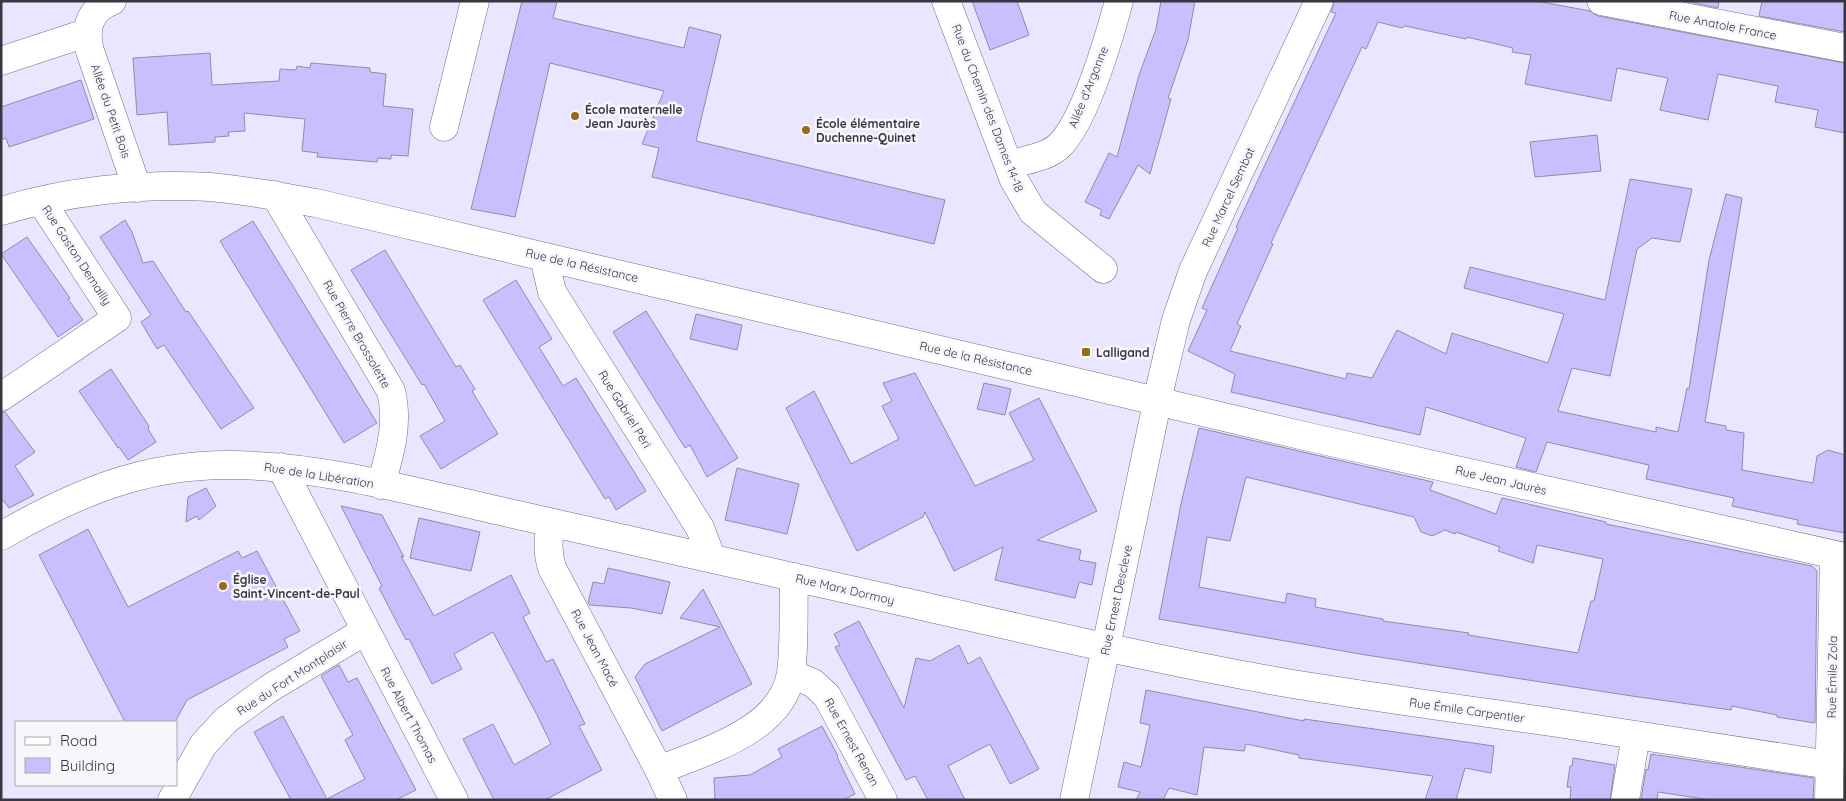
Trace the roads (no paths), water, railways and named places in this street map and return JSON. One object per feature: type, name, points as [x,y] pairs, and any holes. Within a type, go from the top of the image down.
[{"type":"street","points":[[1,61],[86,33],[91,17],[96,10],[112,1]]},
{"type":"street","points":[[444,127],[475,1]]},
{"type":"street","name":"Rue du Chemin des Dames 14-18","points":[[946,1],[1008,165],[1022,195],[1033,212],[1103,269]]},
{"type":"street","name":"Allée d'Argonne","points":[[1008,165],[1052,151],[1059,146],[1073,128],[1095,76],[1119,1]]},
{"type":"street","name":"Rue Marcel Sembat","points":[[1158,400],[1176,320],[1187,286],[1319,1]]},
{"type":"street","name":"Rue Anatole France","points":[[1600,1],[1845,48]]},
{"type":"street","name":"Allée du Petit Bois","points":[[86,33],[90,51],[137,188]]},
{"type":"street","name":"Rue de la Résistance","points":[[1,211],[41,201],[94,192],[137,188],[202,187],[275,195],[1158,400]]},
{"type":"street","name":"Rue Pierre Brossolette","points":[[275,195],[391,391],[395,416],[388,460],[381,484]]},
{"type":"street","name":"Rue Gaston Demailly","points":[[1,397],[117,318],[41,201]]},
{"type":"street","name":"Rue Gabriel Péri","points":[[547,257],[546,270],[552,292],[700,528],[708,549],[709,558]]},
{"type":"street","name":"Rue Jean Jaurès","points":[[1158,400],[1319,439],[1839,556]]},
{"type":"street","name":"Rue Ernest Descleve","points":[[1074,800],[1158,400]]},
{"type":"street","name":"Rue de la Libération","points":[[1,536],[80,494],[124,479],[190,466],[226,464],[281,467],[334,475],[585,531]]},
{"type":"street","name":"Rue Albert Thomas","points":[[281,467],[454,800]]},
{"type":"street","name":"Rue Jean Macé","points":[[550,523],[547,541],[548,556],[552,568],[659,770]]},
{"type":"street","name":"Rue Marx Dormoy","points":[[585,531],[1106,646]]},
{"type":"street","name":"Rue Émile Zola","points":[[1829,800],[1839,556]]},
{"type":"street","points":[[673,800],[659,770],[732,740],[755,726],[782,697],[791,674],[794,577]]},
{"type":"street","name":"Rue du Fort Montplaisir","points":[[172,800],[203,745],[226,720],[270,688],[365,630]]},
{"type":"street","name":"Rue Émile Carpentier","points":[[1106,646],[1278,681],[1830,765]]},
{"type":"street","name":"Rue Ernest Renan","points":[[791,674],[813,684],[827,696],[884,800]]},
{"type":"street","points":[[1625,800],[1636,735]]},
{"type":"place","name":"École maternelle Jean Jaurès","points":[[575,116]]},
{"type":"place","name":"École élémentaire Duchenne-Quinet","points":[[806,130]]},
{"type":"place","name":"Lalligand","points":[[1086,352]]},
{"type":"place","name":"Église Saint-Vincent-de-Paul","points":[[223,586]]}]
